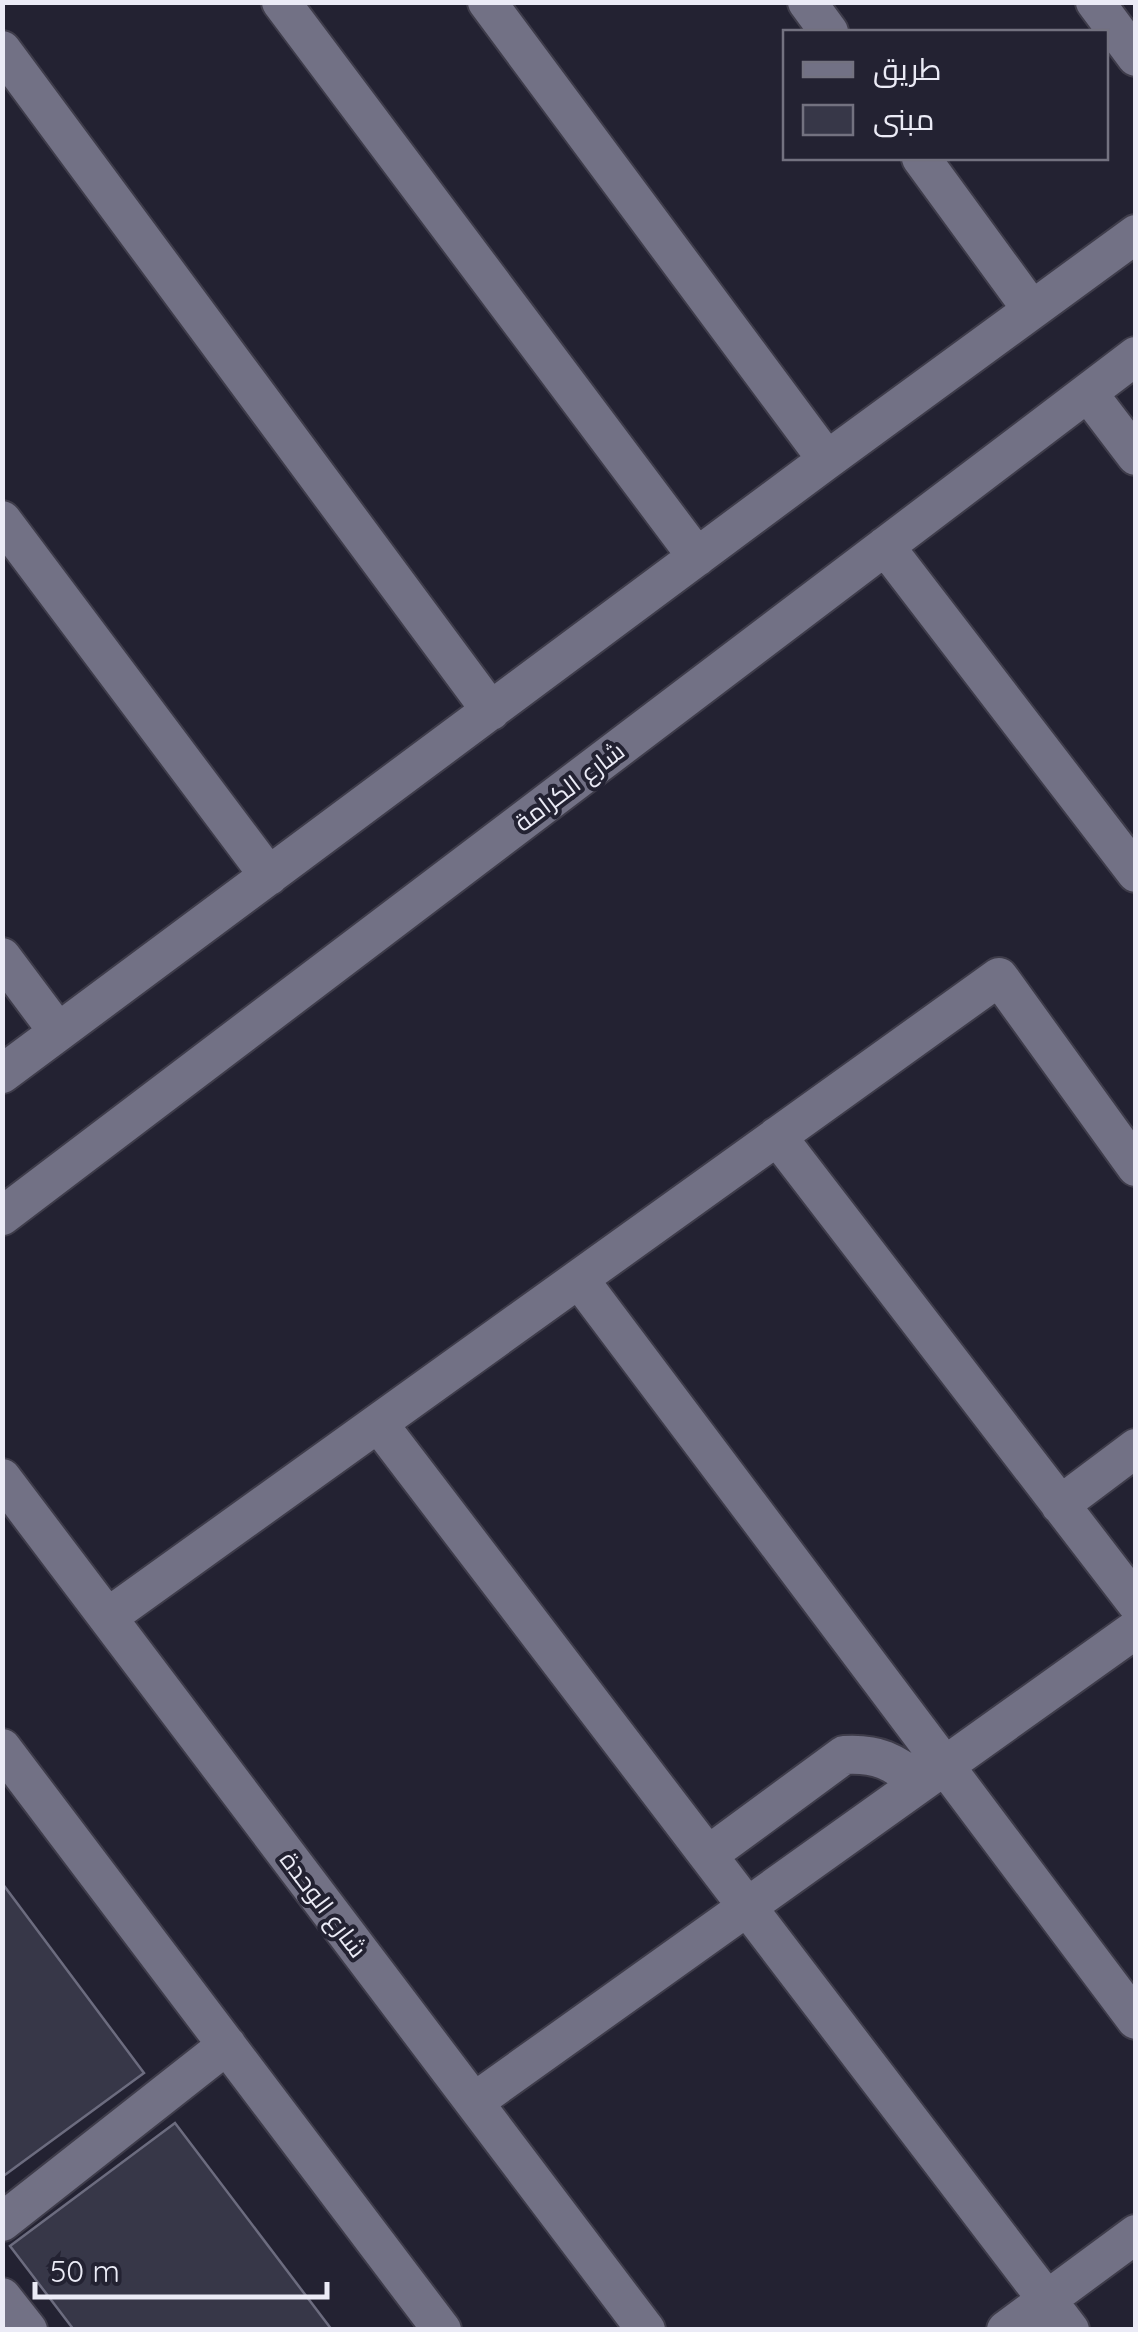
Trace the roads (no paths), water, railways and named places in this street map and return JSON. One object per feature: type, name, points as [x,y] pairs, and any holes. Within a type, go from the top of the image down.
[{"type":"street","points":[[281,2],[697,556]]},
{"type":"street","points":[[487,2],[826,460]]},
{"type":"street","points":[[808,2],[829,30]]},
{"type":"street","points":[[1095,2],[1136,57]]},
{"type":"street","points":[[2,50],[491,711]]},
{"type":"street","points":[[922,160],[1032,310]]},
{"type":"street","points":[[2,1074],[1136,234]]},
{"type":"street","name":"شارع الكرامة","points":[[2,1216],[1136,356]]},
{"type":"street","points":[[1088,392],[1136,456]]},
{"type":"street","points":[[2,520],[269,876]]},
{"type":"street","points":[[885,546],[1136,873]]},
{"type":"street","points":[[2,957],[58,1032]]},
{"type":"street","points":[[108,1617],[999,977],[1136,1167]]},
{"type":"street","points":[[777,1136],[1136,1603]]},
{"type":"street","points":[[579,1279],[932,1774],[1136,2020]]},
{"type":"street","points":[[378,1423],[1070,2330]]},
{"type":"street","points":[[1060,1505],[1136,1448]]},
{"type":"street","name":"شارع الوحدة","points":[[2,1478],[646,2330]]},
{"type":"street","points":[[474,2102],[1136,1629]]},
{"type":"street","points":[[2,1748],[442,2330]]},
{"type":"street","points":[[708,1855],[844,1756],[870,1754],[932,1774]]},
{"type":"street","points":[[2,2222],[228,2045]]},
{"type":"street","points":[[1006,2330],[1136,2234]]},
{"type":"street","points":[[2,2297],[28,2330]]}]
